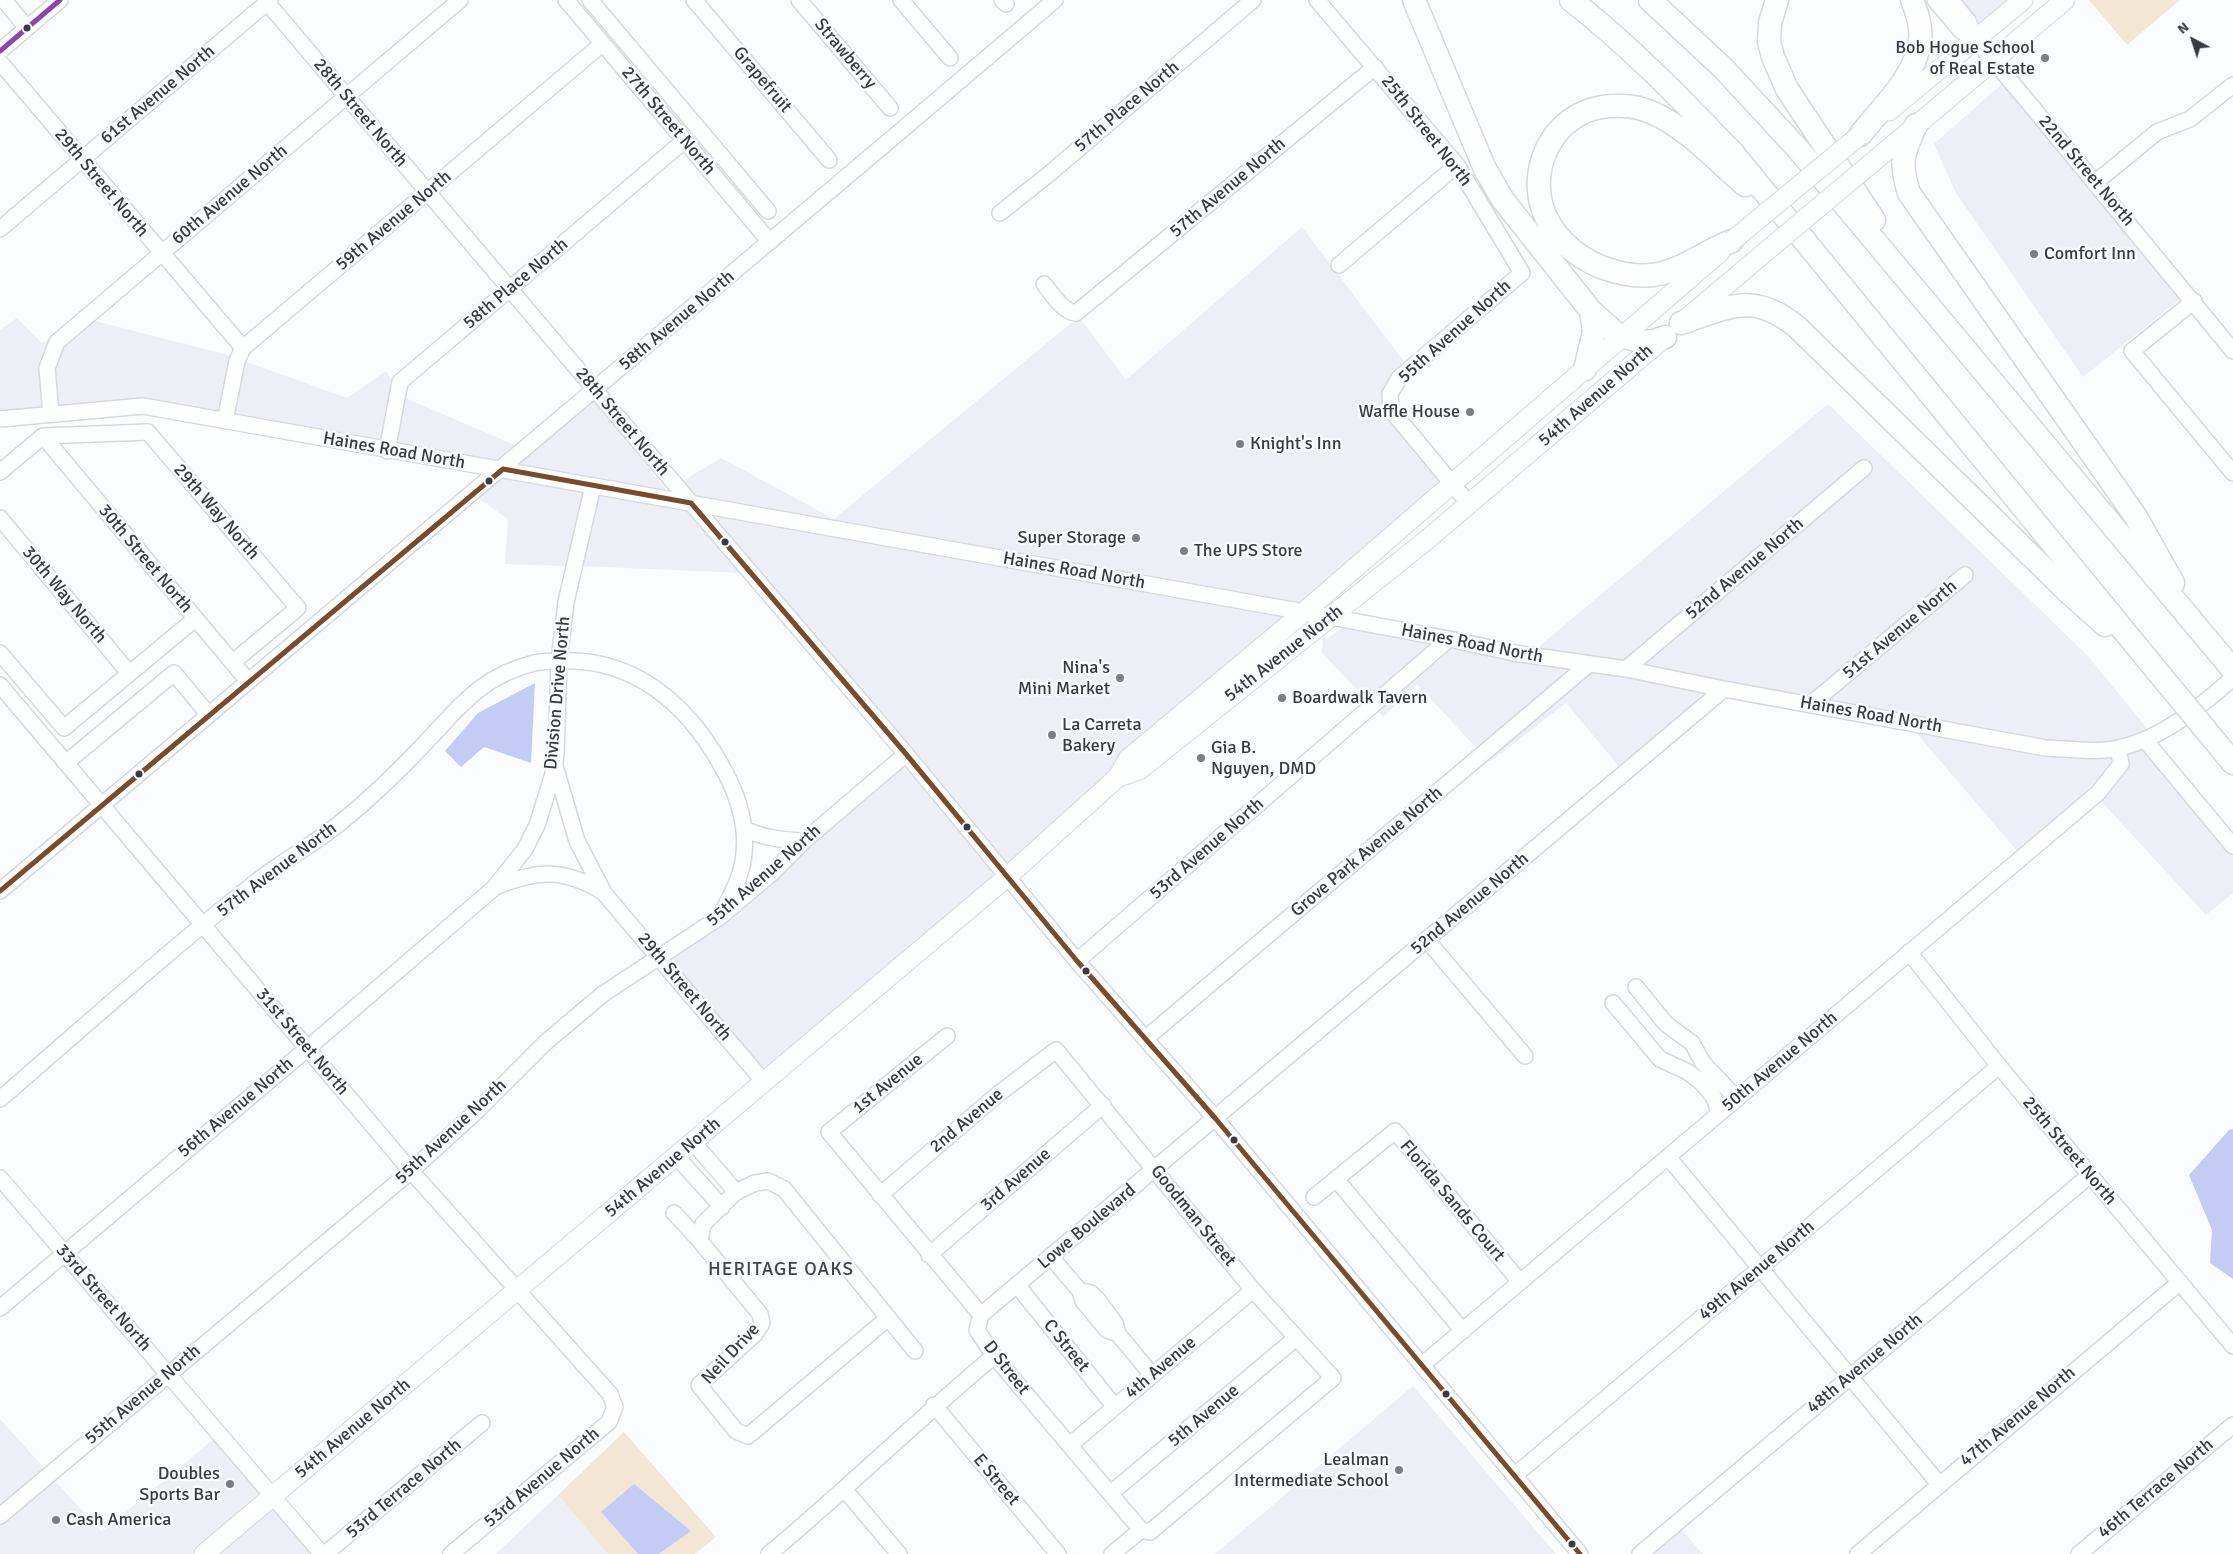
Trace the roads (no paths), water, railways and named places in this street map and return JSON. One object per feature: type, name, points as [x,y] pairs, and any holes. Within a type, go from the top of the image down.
[{"type":"highway","points":[[1414,0],[1485,169],[1502,200],[1590,311],[1623,337],[1642,342],[1743,304],[1756,305],[1782,315],[1804,333],[2067,591],[2157,671]]},
{"type":"highway","points":[[1571,0],[1646,64],[1732,152],[2233,763]]},
{"type":"highway","points":[[1650,0],[1723,68],[1798,149],[1954,339],[2233,670]]},
{"type":"highway","points":[[1777,0],[1770,23],[1769,41],[1773,57],[1787,89],[1817,137],[1954,339]]},
{"type":"highway","points":[[1860,135],[1910,71],[1920,41],[1920,23],[1912,0]]},
{"type":"highway","points":[[1732,241],[1715,247],[1679,267],[1652,275],[1632,275],[1608,269],[1585,260],[1564,244],[1550,224],[1542,206],[1539,186],[1540,166],[1546,148],[1556,132],[1570,120],[1583,112],[1595,108],[1625,105],[1640,108],[1659,116],[1678,127],[1754,192],[1835,277]]},
{"type":"highway","points":[[1916,125],[1904,153],[1903,175],[1908,193],[2136,517],[2202,633]]},
{"type":"highway","points":[[1585,370],[1594,332],[1590,311]]},
{"type":"main road","name":"54th Avenue North","points":[[204,1554],[1007,877],[1118,777],[1128,759],[1304,612],[1732,241],[2023,0]]},
{"type":"main road","name":"54th Avenue North","points":[[1118,777],[1138,770],[1330,618],[1469,504],[2065,0]]},
{"type":"street","points":[[4,0],[27,28]]},
{"type":"street","points":[[0,51],[60,0]]},
{"type":"street","name":"60th Avenue North","points":[[51,414],[47,368],[57,342],[460,0]]},
{"type":"street","name":"27th Street North","points":[[566,0],[770,242]]},
{"type":"street","points":[[590,0],[768,211]]},
{"type":"street","name":"Grapefruit","points":[[694,0],[830,160]]},
{"type":"street","name":"Strawberry","points":[[799,0],[890,108]]},
{"type":"street","points":[[901,0],[950,58]]},
{"type":"street","name":"58th Avenue North","points":[[0,891],[248,680],[503,469],[1055,0]]},
{"type":"street","name":"57th Place North","points":[[1000,213],[1252,0]]},
{"type":"street","name":"25th Street North","points":[[1316,0],[1457,165],[1522,273]]},
{"type":"street","name":"22nd Street North","points":[[1935,0],[1961,31],[1975,39]]},
{"type":"street","name":"22nd Street North","points":[[1951,0],[1968,21],[1975,39],[2096,182],[2233,351]]},
{"type":"street","name":"28th Street North","points":[[267,1],[691,503],[906,754],[1077,961],[1215,1118],[1580,1554]]},
{"type":"street","name":"61st Avenue North","points":[[0,229],[267,1]]},
{"type":"street","name":"59th Avenue North","points":[[243,348],[602,44]]},
{"type":"street","name":"29th Street North","points":[[0,62],[243,348]]},
{"type":"street","name":"57th Avenue North","points":[[1044,284],[1071,312],[1076,313],[1375,67]]},
{"type":"street","points":[[2096,182],[2156,132],[2190,119],[2233,85]]},
{"type":"street","name":"58th Place North","points":[[388,451],[400,382],[685,140]]},
{"type":"street","points":[[1339,265],[1457,165]]},
{"type":"street","name":"55th Avenue North","points":[[1452,484],[1391,410],[1390,394],[1399,378],[1522,273]]},
{"type":"street","points":[[2194,301],[2132,351],[2233,473]]},
{"type":"street","points":[[225,421],[237,361],[243,348]]},
{"type":"street","name":"Haines Road North","points":[[0,419],[142,406],[1304,612],[1514,653],[1626,669],[1724,689],[2046,748],[2082,750],[2118,748],[2145,740]]},
{"type":"street","name":"29th Way North","points":[[43,436],[148,432],[298,608],[233,662]]},
{"type":"street","points":[[0,472],[43,436]]},
{"type":"street","name":"30th Street North","points":[[43,436],[248,680]]},
{"type":"street","name":"52nd Avenue North","points":[[1626,669],[1864,468]]},
{"type":"street","points":[[1452,484],[1469,504]]},
{"type":"street","name":"Division Drive North","points":[[494,888],[525,849],[537,824],[554,766],[559,661],[566,602],[593,486]]},
{"type":"street","name":"30th Way North","points":[[0,518],[129,673]]},
{"type":"street","name":"51st Avenue North","points":[[1812,704],[1965,575]]},
{"type":"street","points":[[0,653],[64,728],[195,619]]},
{"type":"street","name":"53rd Avenue North","points":[[1077,961],[1449,639]]},
{"type":"street","name":"57th Avenue North","points":[[0,1099],[259,880],[340,824],[427,742],[460,704],[484,684],[508,672],[536,663],[584,660],[613,666],[634,675],[660,692],[691,719],[727,774],[739,802],[744,829],[744,860],[736,885],[720,917]]},
{"type":"street","name":"Grove Park Avenue North","points":[[1145,1039],[1589,664]]},
{"type":"street","points":[[66,762],[174,673],[208,714]]},
{"type":"street","points":[[2233,678],[2210,698],[2171,726],[2145,740],[2233,846]]},
{"type":"street","name":"31st Street North","points":[[0,685],[411,1171],[610,1394]]},
{"type":"street","name":"52nd Avenue North","points":[[1215,1118],[1724,689]]},
{"type":"street","name":"50th Avenue North","points":[[1422,1365],[2098,793],[2121,764],[2118,748]]},
{"type":"street","name":"55th Avenue North","points":[[0,1516],[168,1373],[411,1171],[479,1109],[560,1030],[603,994],[720,917],[772,874],[804,841],[906,754]]},
{"type":"street","name":"29th Street North","points":[[554,766],[577,841],[603,892],[764,1082]]},
{"type":"street","points":[[744,829],[759,836],[778,840],[804,841]]},
{"type":"street","name":"29th Street North","points":[[494,888],[518,878],[556,873],[588,883],[603,892]]},
{"type":"street","name":"56th Avenue North","points":[[0,1308],[494,888]]},
{"type":"street","points":[[1427,940],[1525,1056]]},
{"type":"street","name":"25th Street North","points":[[1909,952],[1999,1066],[2233,1346]]},
{"type":"street","points":[[1636,987],[1666,1024],[1692,1043],[1703,1063],[1737,1099]]},
{"type":"street","points":[[1613,1003],[1660,1059],[1688,1072],[1701,1082],[1713,1096],[1720,1113]]},
{"type":"street","name":"1st Avenue","points":[[829,1132],[948,1036]]},
{"type":"street","name":"Goodman Street","points":[[1056,1050],[1253,1290],[1333,1378],[1150,1532],[1141,1530]]},
{"type":"street","name":"2nd Avenue","points":[[880,1195],[997,1095],[1056,1050]]},
{"type":"street","name":"49th Avenue North","points":[[1514,1476],[1999,1066]]},
{"type":"street","name":"3rd Avenue","points":[[930,1255],[1103,1105]]},
{"type":"street","name":"Lowe Boulevard","points":[[981,1315],[1215,1118]]},
{"type":"street","name":"Florida Sands Court","points":[[1314,1197],[1395,1131],[1520,1282]]},
{"type":"street","name":"D Street","points":[[829,1132],[981,1315],[977,1330],[994,1356],[1141,1530]]},
{"type":"street","points":[[693,1142],[736,1192]]},
{"type":"street","points":[[676,1156],[722,1207]]},
{"type":"street","points":[[1668,1157],[1939,1484]]},
{"type":"street","name":"48th Avenue North","points":[[1640,1554],[2090,1175]]},
{"type":"street","name":"33rd Street North","points":[[0,1178],[323,1554]]},
{"type":"street","points":[[1336,1179],[1464,1331]]},
{"type":"street","points":[[700,1241],[703,1224],[736,1192],[755,1183],[768,1181],[784,1189],[915,1351]]},
{"type":"street","name":"Neil Drive","points":[[674,1213],[700,1241],[760,1314],[762,1322],[755,1334],[699,1385],[736,1431],[748,1436],[888,1318]]},
{"type":"street","points":[[1051,1257],[1080,1291],[1091,1293],[1098,1300],[1115,1323],[1118,1334],[1152,1375]]},
{"type":"street","name":"47th Avenue North","points":[[1858,1554],[2180,1282]]},
{"type":"street","name":"C Street","points":[[1017,1285],[1115,1407]]},
{"type":"street","name":"4th Avenue","points":[[1070,1445],[1253,1290]]},
{"type":"street","name":"5th Avenue","points":[[1111,1493],[1296,1338]]},
{"type":"street","points":[[779,1551],[934,1405],[994,1356]]},
{"type":"street","name":"53rd Avenue North","points":[[451,1554],[609,1422],[615,1407],[610,1394]]},
{"type":"street","name":"E Street","points":[[934,1405],[1058,1554]]},
{"type":"street","name":"53rd Terrace North","points":[[323,1554],[482,1423]]},
{"type":"street","name":"46th Terrace North","points":[[2079,1554],[2233,1425]]},
{"type":"street","points":[[844,1490],[899,1554]]},
{"type":"street","points":[[1112,1554],[1141,1530]]},
{"type":"water","points":[[535,683],[531,763],[484,747],[461,767],[445,751],[478,713]]},
{"type":"water","points":[[2233,1129],[2233,1279],[2210,1263],[2212,1230],[2189,1175],[2229,1130]]},
{"type":"water","points":[[634,1484],[691,1531],[659,1554],[638,1554],[601,1512]]},
{"type":"place","name":"Bob Hogue School of Real Estate","points":[[2045,58]]},
{"type":"place","name":"Comfort Inn","points":[[2034,254]]},
{"type":"place","name":"Waffle House","points":[[1470,412]]},
{"type":"place","name":"Knight's Inn","points":[[1240,444]]},
{"type":"place","name":"Super Storage","points":[[1136,538]]},
{"type":"place","name":"The UPS Store","points":[[1184,551]]},
{"type":"place","name":"Nina's Mini Market","points":[[1120,678]]},
{"type":"place","name":"Boardwalk Tavern","points":[[1282,698]]},
{"type":"place","name":"La Carreta Bakery","points":[[1052,735]]},
{"type":"place","name":"Gia B. Nguyen, DMD","points":[[1201,758]]},
{"type":"place","name":"Lealman Intermediate School","points":[[1399,1470]]},
{"type":"place","name":"Doubles Sports Bar","points":[[230,1484]]},
{"type":"place","name":"Cash America","points":[[56,1520]]},
{"type":"district","name":"HERITAGE OAKS","points":[[781,1270]]}]
